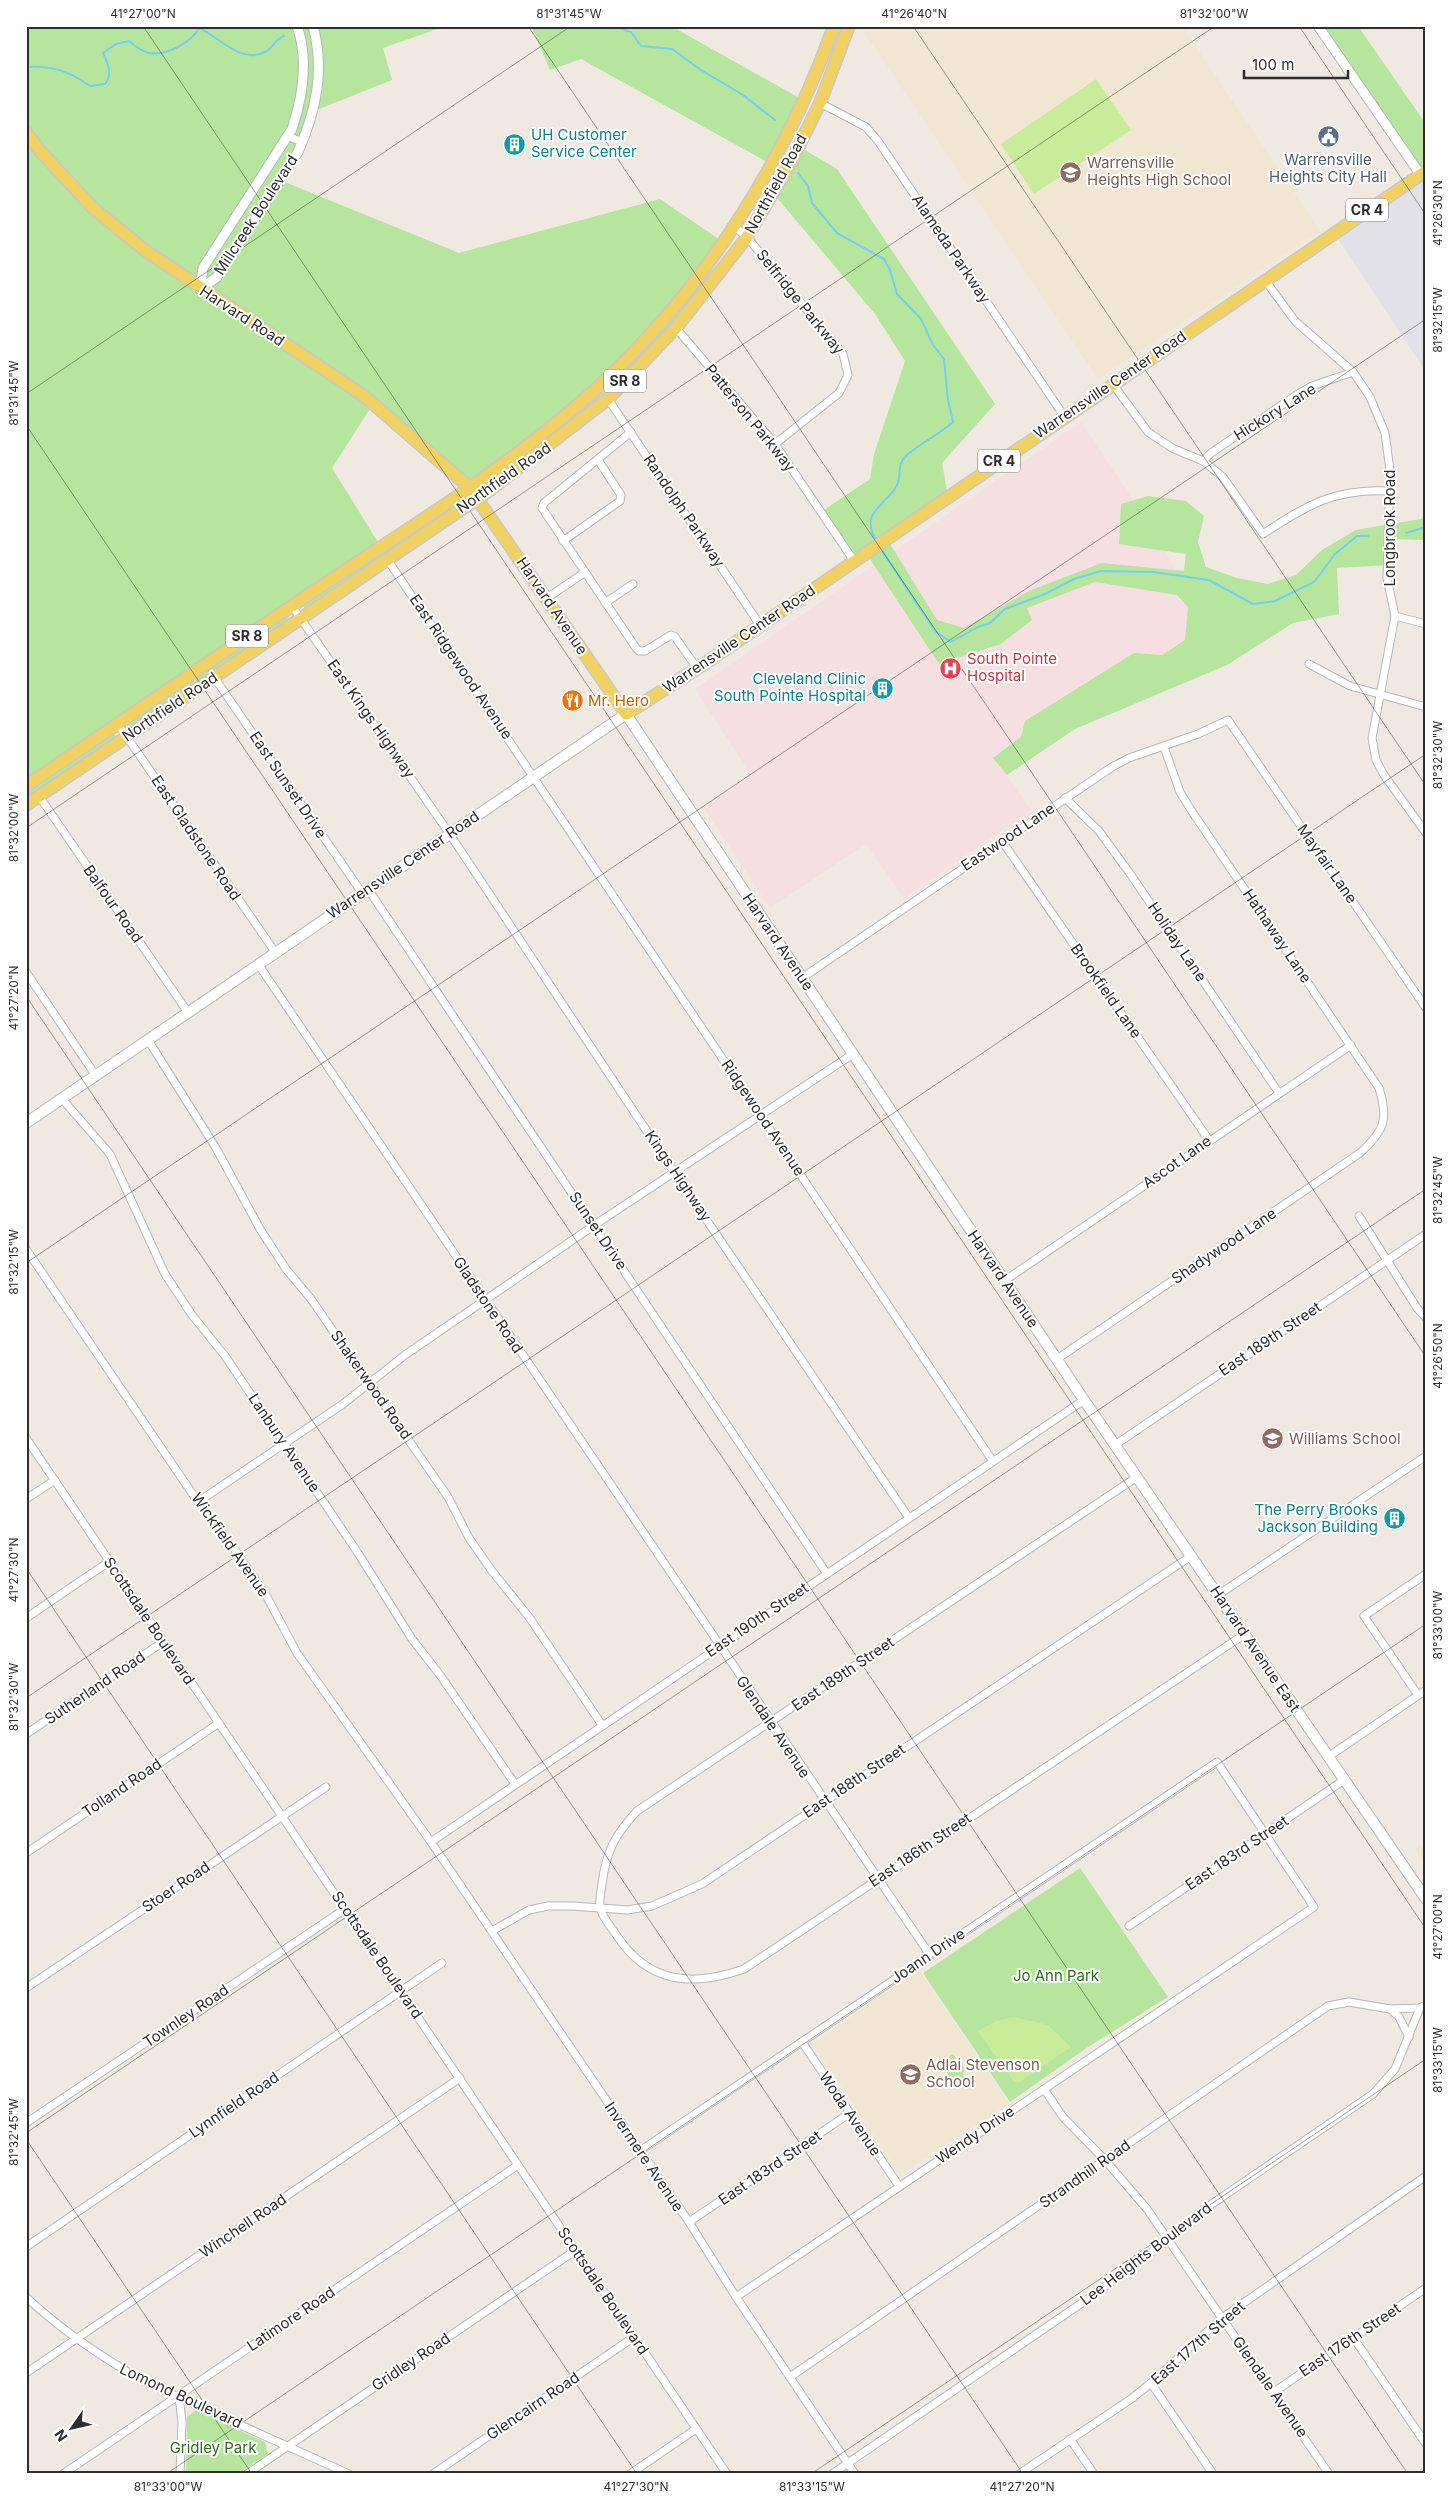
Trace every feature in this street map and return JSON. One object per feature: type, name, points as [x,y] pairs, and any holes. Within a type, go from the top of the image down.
[{"type":"main road","name":"Northfield Road","points":[[26,786],[469,487],[548,429],[595,390],[624,362],[701,273],[734,226],[772,164],[797,114],[834,26]]},
{"type":"main road","name":"Northfield Road","points":[[26,805],[478,498],[526,464],[608,399],[676,328],[747,237],[791,162],[820,103],[849,26]]},
{"type":"main road","name":"Harvard Road","points":[[26,132],[40,151],[94,209],[146,251],[200,289],[364,396],[469,487]]},
{"type":"main road","name":"Warrensville Center Road","points":[[26,1123],[148,1040],[187,1011],[697,668],[1423,172]]},
{"type":"main road","name":"Harvard Avenue","points":[[469,487],[626,714],[1084,1400]]},
{"type":"main road","name":"Harvard Avenue East","points":[[1084,1400],[1426,1898]]},
{"type":"street","name":"Millcreek Boulevard","points":[[200,289],[203,268],[288,136],[300,106],[304,82],[304,56],[297,26]]},
{"type":"street","name":"Millcreek Boulevard","points":[[200,289],[217,277],[302,142],[314,111],[319,87],[319,63],[312,26]]},
{"type":"street","points":[[1318,26],[1423,172]]},
{"type":"street","name":"Alameda Parkway","points":[[820,103],[866,127],[878,141],[1064,416]]},
{"type":"street","points":[[288,136],[302,142]]},
{"type":"street","name":"Selfridge Parkway","points":[[734,226],[747,237],[844,354],[848,375],[839,393],[775,444]]},
{"type":"street","name":"Longbrook Road","points":[[1265,280],[1295,321],[1353,372],[1373,402],[1385,433],[1389,454],[1387,578],[1395,616],[1372,738],[1376,760],[1405,805],[1426,833]]},
{"type":"street","name":"Patterson Parkway","points":[[676,328],[775,444],[854,561]]},
{"type":"street","name":"Hickory Lane","points":[[1203,461],[1211,453],[1298,394],[1312,386],[1353,372]]},
{"type":"street","points":[[1112,383],[1148,432],[1172,448],[1203,461],[1223,477],[1233,488],[1263,534],[1303,508],[1329,497],[1353,491],[1389,491]]},
{"type":"street","name":"Randolph Parkway","points":[[608,399],[760,625]]},
{"type":"street","points":[[631,432],[544,503],[543,512],[639,651],[645,651],[670,635],[675,637],[697,668]]},
{"type":"street","points":[[563,541],[620,500],[621,495],[598,460]]},
{"type":"street","name":"East Ridgewood Avenue","points":[[387,559],[534,776]]},
{"type":"street","points":[[547,598],[584,573]]},
{"type":"street","points":[[605,603],[633,584]]},
{"type":"street","name":"East Kings Highway","points":[[292,606],[449,833]]},
{"type":"street","points":[[1395,616],[1426,624]]},
{"type":"street","points":[[1309,664],[1350,686],[1426,707]]},
{"type":"street","name":"East Sunset Drive","points":[[214,677],[365,891]]},
{"type":"street","name":"Eastwood Lane","points":[[802,978],[1065,798],[1129,758],[1198,734],[1228,720]]},
{"type":"street","name":"Mayfair Lane","points":[[1228,720],[1426,1008]]},
{"type":"street","name":"East Gladstone Road","points":[[118,724],[275,952]]},
{"type":"street","name":"Hathaway Lane","points":[[1164,747],[1180,792],[1190,810],[1380,1088],[1385,1105],[1384,1126]]},
{"type":"street","name":"Ridgewood Avenue","points":[[534,776],[992,1460]]},
{"type":"street","name":"Balfour Road","points":[[39,796],[187,1011]]},
{"type":"street","name":"Holiday Lane","points":[[1065,798],[1099,831],[1131,875],[1279,1093]]},
{"type":"street","name":"Kings Highway","points":[[449,833],[674,1172],[909,1518]]},
{"type":"street","name":"Brookfield Lane","points":[[1002,841],[1209,1140]]},
{"type":"street","name":"Sunset Drive","points":[[365,891],[595,1225],[827,1574]]},
{"type":"street","name":"Gladstone Road","points":[[258,964],[719,1646]]},
{"type":"street","points":[[26,972],[96,1076]]},
{"type":"street","name":"Shakerwood Road","points":[[148,1040],[216,1148],[260,1229],[369,1382],[448,1498],[469,1538],[487,1565],[529,1617],[602,1725]]},
{"type":"street","name":"Ascot Lane","points":[[1004,1281],[1351,1045]]},
{"type":"street","points":[[198,1502],[343,1404],[404,1355],[674,1172],[853,1054]]},
{"type":"street","name":"Lanbury Avenue","points":[[62,1099],[110,1154],[165,1274],[192,1315],[225,1356],[358,1553],[412,1640],[440,1675],[515,1784]]},
{"type":"street","name":"Shadywood Lane","points":[[1057,1360],[1360,1153],[1373,1141],[1384,1126]]},
{"type":"street","points":[[1359,1216],[1386,1261],[1426,1318]]},
{"type":"street","name":"East 189th Street","points":[[1115,1446],[1426,1234]]},
{"type":"street","name":"Wickfield Avenue","points":[[26,1248],[198,1502],[267,1597],[297,1654],[328,1699],[358,1736],[431,1842]]},
{"type":"street","name":"East 190th Street","points":[[431,1842],[992,1460],[1084,1400]]},
{"type":"street","name":"Scottsdale Boulevard","points":[[26,1438],[727,2474]]},
{"type":"street","points":[[1218,1595],[1426,1456]]},
{"type":"street","name":"East 189th Street","points":[[600,1908],[605,1859],[622,1827],[637,1811],[1137,1478]]},
{"type":"street","points":[[26,1499],[55,1480]]},
{"type":"street","name":"East 188th Street","points":[[492,1931],[529,1910],[548,1906],[627,1910],[652,1906],[702,1884],[823,1801],[1191,1556]]},
{"type":"street","points":[[26,1618],[110,1561]]},
{"type":"street","points":[[1418,1695],[1364,1616],[1426,1574]]},
{"type":"street","name":"East 186th Street","points":[[600,1908],[624,1947],[638,1962],[676,1979],[720,1978],[744,1969],[1245,1634]]},
{"type":"street","name":"Sutherland Road","points":[[26,1734],[163,1642]]},
{"type":"street","name":"Glendale Avenue","points":[[719,1646],[823,1801],[930,1955]]},
{"type":"street","points":[[1328,1757],[1426,1690]]},
{"type":"street","name":"Tolland Road","points":[[26,1853],[218,1723]]},
{"type":"street","name":"Joann Drive","points":[[640,2151],[1217,1762],[1265,1834]]},
{"type":"street","name":"East 183rd Street","points":[[1129,1926],[1344,1780]]},
{"type":"street","name":"Stoer Road","points":[[26,1988],[326,1787]]},
{"type":"street","name":"Wendy Drive","points":[[736,2297],[1314,1907],[1265,1834]]},
{"type":"street","name":"Invermere Avenue","points":[[431,1842],[689,2222],[736,2297],[855,2474]]},
{"type":"street","name":"Townley Road","points":[[26,2123],[345,1909]]},
{"type":"street","name":"Lynnfield Road","points":[[26,2247],[442,1963]]},
{"type":"street","name":"Strandhill Road","points":[[790,2377],[1328,2006],[1349,2002],[1390,2009],[1423,2006]]},
{"type":"street","name":"Lee Heights Boulevard","points":[[832,2474],[1100,2290],[1168,2240],[1203,2210],[1373,2094],[1395,2069],[1423,2006]]},
{"type":"street","points":[[1390,2009],[1399,2017],[1409,2037]]},
{"type":"street","name":"Woda Avenue","points":[[802,2042],[899,2186]]},
{"type":"street","name":"Winchell Road","points":[[26,2373],[460,2078]]},
{"type":"street","name":"Glendale Avenue","points":[[1044,2089],[1063,2117],[1105,2160],[1147,2209],[1329,2474]]},
{"type":"street","name":"East 183rd Street","points":[[689,2222],[850,2114]]},
{"type":"street","name":"Latimore Road","points":[[63,2474],[518,2164]]},
{"type":"street","name":"East 177th Street","points":[[1019,2474],[1151,2383],[1222,2318],[1426,2176]]},
{"type":"street","name":"Gridley Road","points":[[247,2474],[576,2250]]},
{"type":"street","name":"East 176th Street","points":[[1274,2392],[1426,2288]]},
{"type":"street","name":"Lomond Boulevard","points":[[26,2297],[78,2339],[122,2369],[349,2474]]},
{"type":"street","name":"Glencairn Road","points":[[433,2474],[634,2337]]},
{"type":"street","points":[[1353,2338],[1426,2444]]},
{"type":"street","points":[[1151,2383],[1213,2474]]},
{"type":"street","points":[[179,2396],[182,2422],[180,2474]]},
{"type":"street","points":[[630,2474],[696,2429]]},
{"type":"street","points":[[1070,2440],[1094,2474]]},
{"type":"shaded area","name":"Warrensville Heights High School","points":[[860,26],[1182,26],[1320,231],[1098,379]]},
{"type":"shaded area","points":[[1426,171],[1426,372],[1334,233]]},
{"type":"shaded area","name":"South Pointe Hospital","points":[[1081,422],[1152,528],[1219,647],[1001,767],[1031,810],[904,899],[866,844],[770,908],[704,808],[751,775],[695,689]]},
{"type":"shaded area","points":[[1426,1842],[1426,1866],[1415,1849]]},
{"type":"shaded area","name":"Adlai Stevenson School","points":[[918,1969],[1009,2104],[900,2174],[813,2044]]},
{"type":"green space","points":[[26,26],[446,26],[383,48],[392,80],[314,111],[280,180],[459,253],[660,199],[723,242],[624,362],[469,487],[373,404],[332,468],[381,547],[284,616],[289,618],[288,621],[130,728],[128,724],[130,721],[276,622],[271,613],[26,780]]},
{"type":"green space","points":[[531,26],[671,26],[803,100],[771,164],[581,59],[550,70]]},
{"type":"green space","points":[[1318,26],[1358,26],[1423,120],[1426,119],[1426,171],[1420,174]]},
{"type":"green space","points":[[1096,79],[1131,130],[1034,194],[1001,144]]},
{"type":"green space","points":[[803,149],[837,169],[995,404],[942,463],[948,496],[887,539],[937,620],[964,628],[1031,590],[1102,563],[1184,571],[1186,554],[1119,544],[1121,504],[1148,496],[1186,501],[1204,516],[1198,542],[1206,567],[1237,578],[1268,584],[1296,575],[1322,550],[1356,530],[1426,518],[1426,540],[1388,539],[1387,565],[1337,568],[1339,614],[1293,623],[1227,665],[1075,729],[1007,775],[993,758],[1021,737],[1025,721],[1134,653],[1162,655],[1185,640],[1188,607],[1177,595],[1095,582],[1027,608],[1032,620],[1001,644],[939,664],[866,553],[854,561],[821,512],[870,479],[874,454],[905,361],[875,314],[773,193]]},
{"type":"green space","points":[[728,244],[725,252],[712,267],[699,292],[677,320],[628,372],[546,442],[490,485],[488,484],[552,436]]},
{"type":"green space","points":[[472,491],[382,557],[304,609],[303,604]]},
{"type":"green space","points":[[111,734],[115,735],[114,740],[26,799],[26,792]]},
{"type":"green space","name":"Jo Ann Park","points":[[1080,1868],[1168,1997],[1088,2047],[1010,2102],[923,1973]]},
{"type":"green space","points":[[1014,2017],[1048,2025],[1071,2047],[1018,2083],[1014,2082],[978,2031],[996,2021]]},
{"type":"green space","points":[[953,2054],[964,2068],[963,2078],[960,2080],[952,2080],[943,2067],[940,2068],[940,2063]]},
{"type":"green space","name":"Gridley Park","points":[[196,2410],[265,2442],[268,2454],[237,2474],[186,2474],[187,2417]]},
{"type":"waterway","points":[[615,26],[631,32],[641,46],[672,49],[701,70],[743,95],[775,120]]},
{"type":"waterway","points":[[26,67],[44,67],[60,70],[75,76],[90,86],[105,84],[109,76],[109,69],[103,53],[116,44],[129,41],[146,52],[163,52],[184,43],[199,28],[237,52],[254,55],[263,53],[284,36]]},
{"type":"waterway","points":[[798,173],[808,186],[812,203],[837,233],[884,259],[890,270],[897,294],[921,319],[933,345],[944,359],[948,400],[953,422],[911,451],[903,459],[897,485],[872,516],[872,530],[876,540]]},
{"type":"waterway","points":[[1406,533],[1426,527]]},
{"type":"waterway","points":[[881,549],[935,631],[951,642],[978,627],[990,623],[1005,609],[1045,594],[1074,579],[1101,571],[1153,572],[1209,580],[1253,604],[1275,601],[1314,582],[1335,554],[1357,536],[1368,536]]},
{"type":"place","name":"Warrensville Heights City Hall","points":[[1328,137]]},
{"type":"place","name":"UH Customer Service Center","points":[[515,144]]},
{"type":"place","name":"Warrensville Heights High School","points":[[1071,172]]},
{"type":"place","name":"South Pointe Hospital","points":[[951,668]]},
{"type":"place","name":"Cleveland Clinic South Pointe Hospital","points":[[882,688]]},
{"type":"place","name":"Mr. Hero","points":[[572,701]]},
{"type":"place","name":"Williams School","points":[[1273,1439]]},
{"type":"place","name":"The Perry Brooks Jackson Building","points":[[1394,1519]]},
{"type":"place","name":"Adlai Stevenson School","points":[[910,2074]]}]
